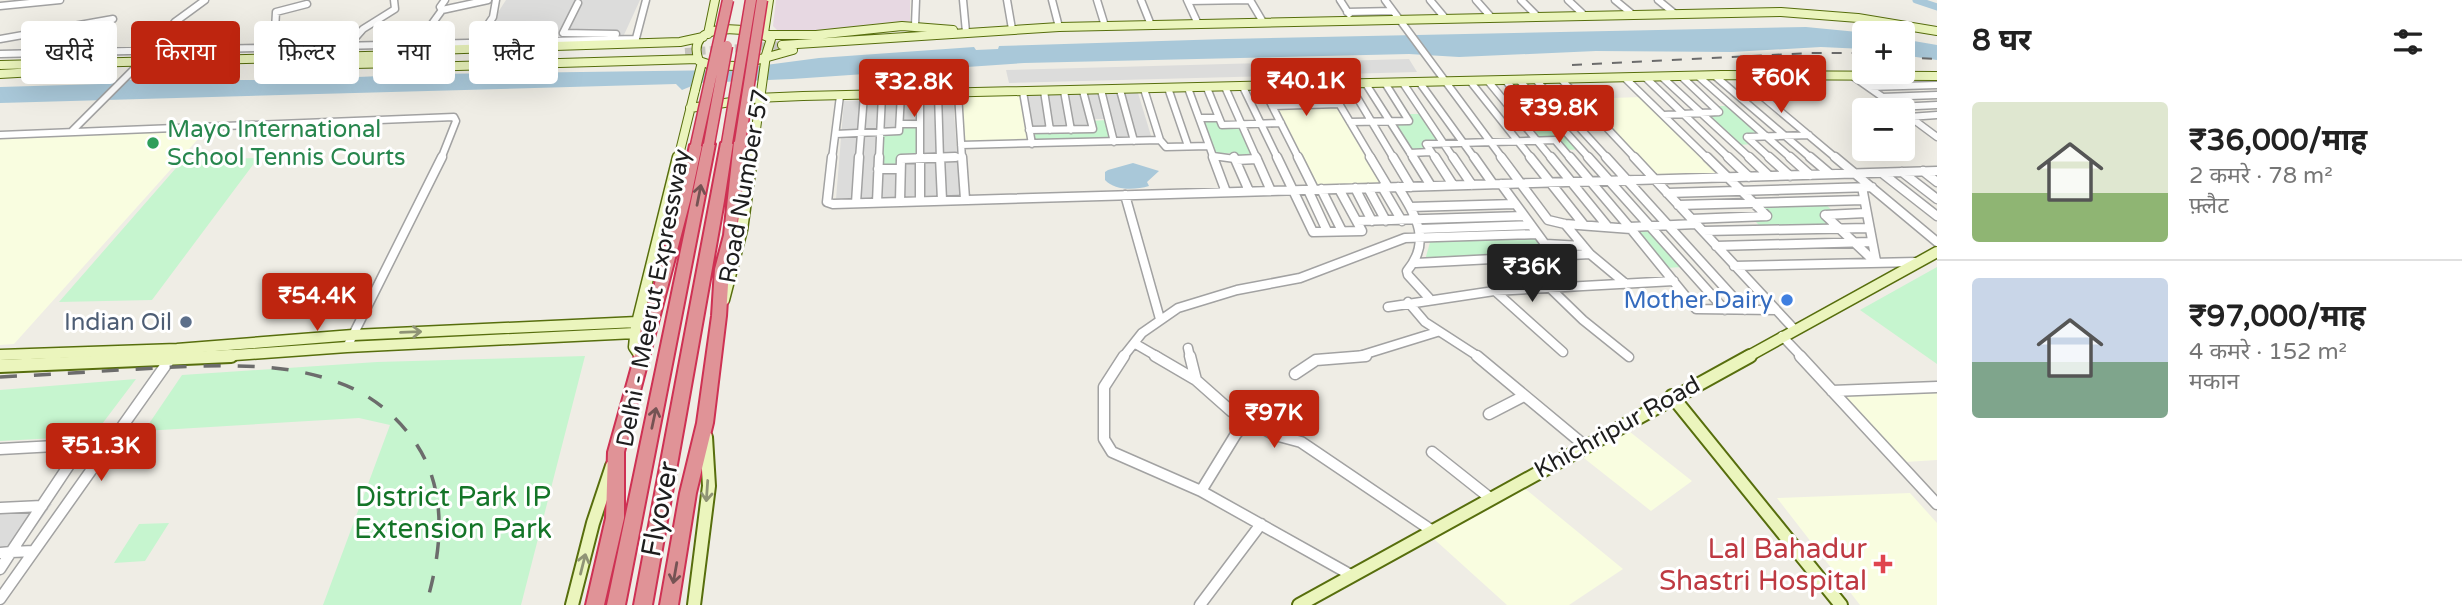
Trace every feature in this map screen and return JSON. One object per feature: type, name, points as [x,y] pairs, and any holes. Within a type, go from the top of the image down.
[{"type":"highway","points":[[702,145],[728,0]]},
{"type":"highway","name":"Delhi - Meerut Expressway","points":[[616,605],[702,145],[736,0]]},
{"type":"highway","name":"Delhi - Meerut Expressway","points":[[643,605],[675,425],[734,143],[751,0]]},
{"type":"highway","points":[[734,143],[762,0]]},
{"type":"highway","name":"Flyover","points":[[669,605],[688,493],[705,423],[719,316],[722,269],[730,235],[734,143]]},
{"type":"highway","name":"Flyover","points":[[595,605],[615,518],[616,452],[640,356],[702,145]]},
{"type":"street","points":[[0,6],[60,0]]},
{"type":"street","points":[[176,21],[205,0]]},
{"type":"street","points":[[359,34],[367,26],[395,9],[394,1],[406,0]]},
{"type":"street","points":[[442,10],[440,7],[445,0]]},
{"type":"street","points":[[434,21],[442,10],[488,0]]},
{"type":"street","points":[[490,21],[496,0]]},
{"type":"street","points":[[635,42],[646,0]]},
{"type":"street","points":[[640,356],[634,347],[636,327],[695,90],[700,62],[695,46],[705,36],[715,0]]},
{"type":"street","name":"Road Number 57","points":[[719,316],[742,230],[759,98],[771,45],[766,34],[769,0]]},
{"type":"street","points":[[915,25],[916,0]]},
{"type":"street","points":[[963,0],[967,31]]},
{"type":"street","points":[[1007,0],[1012,29]]},
{"type":"street","points":[[1052,0],[1059,27]]},
{"type":"street","points":[[1097,0],[1105,26]]},
{"type":"street","points":[[1142,0],[1151,25]]},
{"type":"street","points":[[1198,23],[1188,1],[1250,0],[1263,22]]},
{"type":"street","points":[[1340,0],[1353,20]]},
{"type":"street","points":[[1385,0],[1548,220],[1565,224],[1630,228],[1767,216],[1625,78]]},
{"type":"street","points":[[1430,0],[1445,18]]},
{"type":"street","points":[[1476,0],[1491,17]]},
{"type":"street","points":[[1521,0],[1536,16]]},
{"type":"street","points":[[1568,0],[1584,15]]},
{"type":"street","points":[[1615,0],[1632,14]]},
{"type":"street","points":[[1658,0],[1674,13]]},
{"type":"street","points":[[579,3],[563,33],[635,42]]},
{"type":"street","points":[[276,21],[276,12],[307,4]]},
{"type":"street","points":[[1347,12],[1393,11]]},
{"type":"street","points":[[782,44],[952,31],[1059,27],[1674,13],[1781,12],[1858,18],[1937,31]]},
{"type":"street","points":[[0,39],[113,19]]},
{"type":"street","points":[[455,49],[685,42],[739,27],[755,28],[766,34],[813,35],[915,25],[935,25],[952,31]]},
{"type":"street","points":[[455,66],[700,62],[722,67],[739,66],[804,49],[932,40],[952,31]]},
{"type":"street","points":[[558,39],[616,34]]},
{"type":"street","points":[[455,55],[685,50],[455,60]]},
{"type":"street","points":[[0,54],[21,54]]},
{"type":"street","points":[[240,61],[373,56]]},
{"type":"street","points":[[0,63],[21,62]]},
{"type":"street","points":[[0,63],[21,63]]},
{"type":"street","points":[[240,64],[373,63]]},
{"type":"street","points":[[0,72],[21,71]]},
{"type":"street","points":[[0,72],[21,71]]},
{"type":"street","points":[[72,131],[131,71]]},
{"type":"street","points":[[691,108],[759,98],[901,94],[1681,76],[1852,77]]},
{"type":"street","points":[[1664,115],[1719,113],[1681,76]]},
{"type":"street","points":[[1698,76],[1810,175]]},
{"type":"street","points":[[1715,76],[1830,174]]},
{"type":"street","points":[[1738,76],[1937,242]]},
{"type":"street","points":[[1915,76],[1937,76]]},
{"type":"street","points":[[1645,77],[1749,177]]},
{"type":"street","points":[[1662,77],[1769,176]]},
{"type":"street","points":[[1561,79],[1794,329]]},
{"type":"street","points":[[1506,80],[1539,117],[1574,121],[1598,119]]},
{"type":"street","points":[[1519,80],[1725,310]]},
{"type":"street","points":[[1536,80],[1745,310]]},
{"type":"street","points":[[1470,81],[1584,225]]},
{"type":"street","points":[[1488,81],[1608,227]]},
{"type":"street","points":[[1350,122],[1409,121],[1385,83]]},
{"type":"street","points":[[1403,83],[1472,185]]},
{"type":"street","points":[[1420,83],[1537,234],[1551,246],[1583,246]]},
{"type":"street","points":[[1349,84],[1411,187]]},
{"type":"street","points":[[1366,84],[1431,186]]},
{"type":"street","points":[[1864,84],[1882,97],[1937,95]]},
{"type":"street","points":[[1328,85],[1402,221]]},
{"type":"street","points":[[1869,87],[1937,85]]},
{"type":"street","points":[[1262,86],[1314,189],[1342,231]]},
{"type":"street","points":[[1225,87],[1271,191]]},
{"type":"street","points":[[1243,87],[1311,230],[1362,230],[1339,189]]},
{"type":"street","points":[[1188,88],[1226,192]]},
{"type":"street","points":[[1207,88],[1222,125],[1281,123]]},
{"type":"street","points":[[1144,89],[1164,147],[1209,146]]},
{"type":"street","points":[[1168,89],[1188,146]]},
{"type":"street","points":[[1030,130],[1093,129],[1083,90]]},
{"type":"street","points":[[1101,90],[1114,142]]},
{"type":"street","points":[[1120,90],[1134,141]]},
{"type":"street","points":[[1044,91],[1050,130]]},
{"type":"street","points":[[1064,91],[1071,130]]},
{"type":"street","points":[[1023,92],[1032,144]]},
{"type":"street","points":[[958,93],[965,200]]},
{"type":"street","points":[[836,135],[899,131],[901,94]]},
{"type":"street","points":[[920,94],[920,201]]},
{"type":"street","points":[[938,94],[942,200]]},
{"type":"street","points":[[856,203],[864,95]]},
{"type":"street","points":[[877,202],[882,95]]},
{"type":"street","points":[[840,96],[827,202],[833,204],[1937,171]]},
{"type":"street","points":[[1272,106],[1339,104]]},
{"type":"street","points":[[1713,105],[1731,105]]},
{"type":"street","points":[[1915,107],[1937,105]]},
{"type":"street","points":[[1513,111],[1531,110]]},
{"type":"street","points":[[1405,113],[1423,112]]},
{"type":"street","points":[[1915,117],[1937,116]]},
{"type":"street","points":[[0,135],[454,117],[456,121],[451,139],[347,347]]},
{"type":"street","points":[[1199,118],[1219,118]]},
{"type":"street","points":[[1090,120],[1108,120]]},
{"type":"street","points":[[1915,121],[1937,137]]},
{"type":"street","points":[[901,124],[920,124]]},
{"type":"street","points":[[1924,127],[1937,127]]},
{"type":"street","points":[[1790,176],[1747,137],[1809,135]]},
{"type":"street","points":[[961,145],[1160,140]]},
{"type":"street","points":[[1453,185],[1426,144],[1556,141],[1696,309],[1776,310]]},
{"type":"street","points":[[1736,146],[1757,145]]},
{"type":"street","points":[[1565,150],[1579,151]]},
{"type":"street","points":[[1410,153],[1431,152]]},
{"type":"street","points":[[1213,156],[1232,156],[1249,191]]},
{"type":"street","points":[[900,201],[901,159],[962,157]]},
{"type":"street","points":[[1236,160],[1257,159]]},
{"type":"street","points":[[878,169],[900,169]]},
{"type":"street","points":[[1923,171],[1937,182]]},
{"type":"street","points":[[1902,172],[1937,199]]},
{"type":"street","points":[[1882,173],[1937,216]]},
{"type":"street","points":[[1398,187],[1417,220],[1420,233],[1421,250],[1408,275],[1429,298]]},
{"type":"street","points":[[1861,187],[1875,261]]},
{"type":"street","points":[[1667,193],[1871,187]]},
{"type":"street","points":[[1355,188],[1372,221]]},
{"type":"street","points":[[1368,188],[1386,221]]},
{"type":"street","points":[[1314,189],[1327,232]]},
{"type":"street","points":[[1125,195],[1160,319]]},
{"type":"street","points":[[1824,201],[1838,214]]},
{"type":"street","points":[[1678,205],[1864,201]]},
{"type":"street","points":[[1410,207],[1515,204]]},
{"type":"street","points":[[1866,213],[1825,216],[1875,261]]},
{"type":"street","points":[[1357,221],[1524,216]]},
{"type":"street","points":[[1749,217],[1763,230]]},
{"type":"street","points":[[1565,224],[1590,254],[1626,284]]},
{"type":"street","points":[[1351,575],[1201,491],[1112,452],[1104,439],[1103,393],[1134,344],[1160,319],[1178,308],[1237,290],[1309,275],[1420,233],[1531,225]]},
{"type":"street","points":[[1703,232],[1869,228]]},
{"type":"street","points":[[1420,233],[1537,234]]},
{"type":"street","points":[[1717,246],[1871,242]]},
{"type":"street","name":"Khichripur Road","points":[[1298,605],[1937,252]]},
{"type":"street","points":[[1416,263],[1590,254]]},
{"type":"street","points":[[1734,266],[1922,262]]},
{"type":"street","points":[[1388,307],[1429,298],[1495,292],[1674,281]]},
{"type":"street","points":[[1549,288],[1629,357]]},
{"type":"street","points":[[1495,292],[1563,352]]},
{"type":"street","points":[[1408,302],[1437,332],[1469,349],[1584,445]]},
{"type":"street","points":[[0,355],[177,349],[353,335],[636,327]]},
{"type":"street","points":[[0,366],[169,360],[636,327]]},
{"type":"street","points":[[1295,374],[1316,360],[1354,358],[1437,332]]},
{"type":"street","points":[[1782,336],[1937,504]]},
{"type":"street","points":[[1134,344],[1196,380],[1211,396],[1248,420],[1275,435],[1301,442],[1432,530]]},
{"type":"street","points":[[1188,348],[1196,380]]},
{"type":"street","points":[[0,599],[177,349]]},
{"type":"street","points":[[1832,391],[1937,387]]},
{"type":"street","points":[[1489,414],[1524,396]]},
{"type":"street","points":[[1672,396],[1841,605]]},
{"type":"street","points":[[1201,491],[1236,434],[1248,420]]},
{"type":"street","points":[[694,605],[709,486],[705,423]]},
{"type":"street","points":[[0,449],[110,443]]},
{"type":"street","points":[[0,569],[5,553],[42,506],[83,444]]},
{"type":"street","points":[[572,605],[593,523],[616,452]]},
{"type":"street","points":[[1432,452],[1490,498]]},
{"type":"street","points":[[0,508],[42,506]]},
{"type":"street","points":[[1200,605],[1261,524]]},
{"type":"street","points":[[5,553],[34,551]]},
{"type":"shaded area","points":[[506,0],[640,0],[623,37],[558,38],[558,21],[492,21]]},
{"type":"shaded area","points":[[776,0],[910,0],[910,23],[780,33],[773,26]]},
{"type":"shaded area","points":[[1409,59],[1417,72],[1009,83],[1006,70]]},
{"type":"shaded area","points":[[1138,93],[1152,139],[1116,140],[1110,119],[1088,119],[1089,127],[1032,129],[1027,95]]},
{"type":"shaded area","points":[[1021,95],[1028,142],[965,143],[961,96]]},
{"type":"shaded area","points":[[1642,97],[1721,175],[1655,177],[1582,99]]},
{"type":"shaded area","points":[[953,98],[960,195],[836,199],[844,101]]},
{"type":"shaded area","points":[[1336,106],[1381,184],[1316,186],[1277,108]]},
{"type":"shaded area","points":[[207,129],[14,344],[0,345],[0,137]]},
{"type":"shaded area","points":[[1937,393],[1937,460],[1905,462],[1844,396]]},
{"type":"shaded area","points":[[1625,428],[1692,481],[1651,511],[1580,455]]},
{"type":"shaded area","points":[[1523,487],[1623,569],[1569,605],[1507,605],[1434,539]]},
{"type":"shaded area","name":"Lal Bahadur Shastri Hospital","points":[[1910,493],[1937,523],[1937,605],[1860,605],[1777,498]]},
{"type":"shaded area","points":[[52,504],[0,576],[0,507]]},
{"type":"green space","points":[[1715,106],[1730,106],[1763,135],[1745,135],[1754,144],[1737,145],[1704,114],[1722,114]]},
{"type":"green space","points":[[1514,111],[1530,111],[1536,118],[1555,117],[1583,149],[1566,150],[1557,140],[1538,140]]},
{"type":"green space","points":[[1407,114],[1422,114],[1439,142],[1423,143],[1428,151],[1412,151],[1393,122],[1412,121]]},
{"type":"green space","points":[[1202,119],[1217,119],[1220,126],[1240,126],[1254,158],[1237,158],[1234,153],[1215,154]]},
{"type":"green space","points":[[1107,120],[1112,141],[1034,143],[1032,131],[1094,130],[1092,121]]},
{"type":"green space","points":[[902,125],[919,125],[919,158],[899,158],[899,168],[880,169],[881,134],[901,133]]},
{"type":"green space","points":[[258,158],[152,300],[59,302],[183,160]]},
{"type":"green space","points":[[1824,203],[1835,213],[1822,213],[1836,227],[1763,229],[1752,218],[1770,217],[1758,204]]},
{"type":"green space","points":[[1632,228],[1651,228],[1684,267],[1664,268]]},
{"type":"green space","points":[[1536,236],[1545,248],[1581,247],[1585,253],[1425,260],[1431,239]]},
{"type":"green space","points":[[1937,267],[1937,364],[1860,310]]},
{"type":"green space","name":"District Park IP Extension Park","points":[[585,356],[521,605],[323,605],[390,425],[359,418],[144,431],[182,375],[377,362]]},
{"type":"green space","points":[[136,379],[93,436],[0,441],[0,390]]},
{"type":"green space","points":[[169,523],[145,561],[114,563],[139,524]]},
{"type":"water","points":[[1806,27],[1852,31],[1852,48],[1821,47],[1732,52],[1596,51],[1459,57],[1409,54],[1024,63],[699,83],[682,90],[676,84],[0,103],[0,87],[117,84],[117,80],[131,80],[131,84],[240,84],[240,80],[254,80],[254,84],[359,84],[359,77],[373,76],[373,84],[455,84],[455,74],[469,73],[469,84],[558,84],[558,72],[728,70],[819,58],[974,47],[976,50],[998,49],[999,46]]},
{"type":"water","points":[[1915,41],[1937,45],[1937,60],[1915,57]]},
{"type":"water","points":[[1133,163],[1159,171],[1147,182],[1149,186],[1126,189],[1109,184],[1105,180],[1105,172],[1108,170]]},
{"type":"waterway","points":[[1916,0],[1937,7]]},
{"type":"tunnel","points":[[685,52],[782,45]]},
{"type":"railway","points":[[1572,65],[1852,53]]},
{"type":"railway","points":[[1915,58],[1937,59]]},
{"type":"railway","points":[[0,377],[175,367],[257,367],[298,371],[358,391],[377,403],[402,425],[422,453],[431,474],[439,516],[439,539],[426,605]]},
{"type":"place","name":"Mayo International School Tennis Courts","points":[[153,143]]},
{"type":"place","name":"Mother Dairy","points":[[1787,300]]},
{"type":"place","name":"Indian Oil","points":[[186,322]]},
{"type":"place","name":"Lal Bahadur Shastri Hospital","points":[[1883,564]]}]
